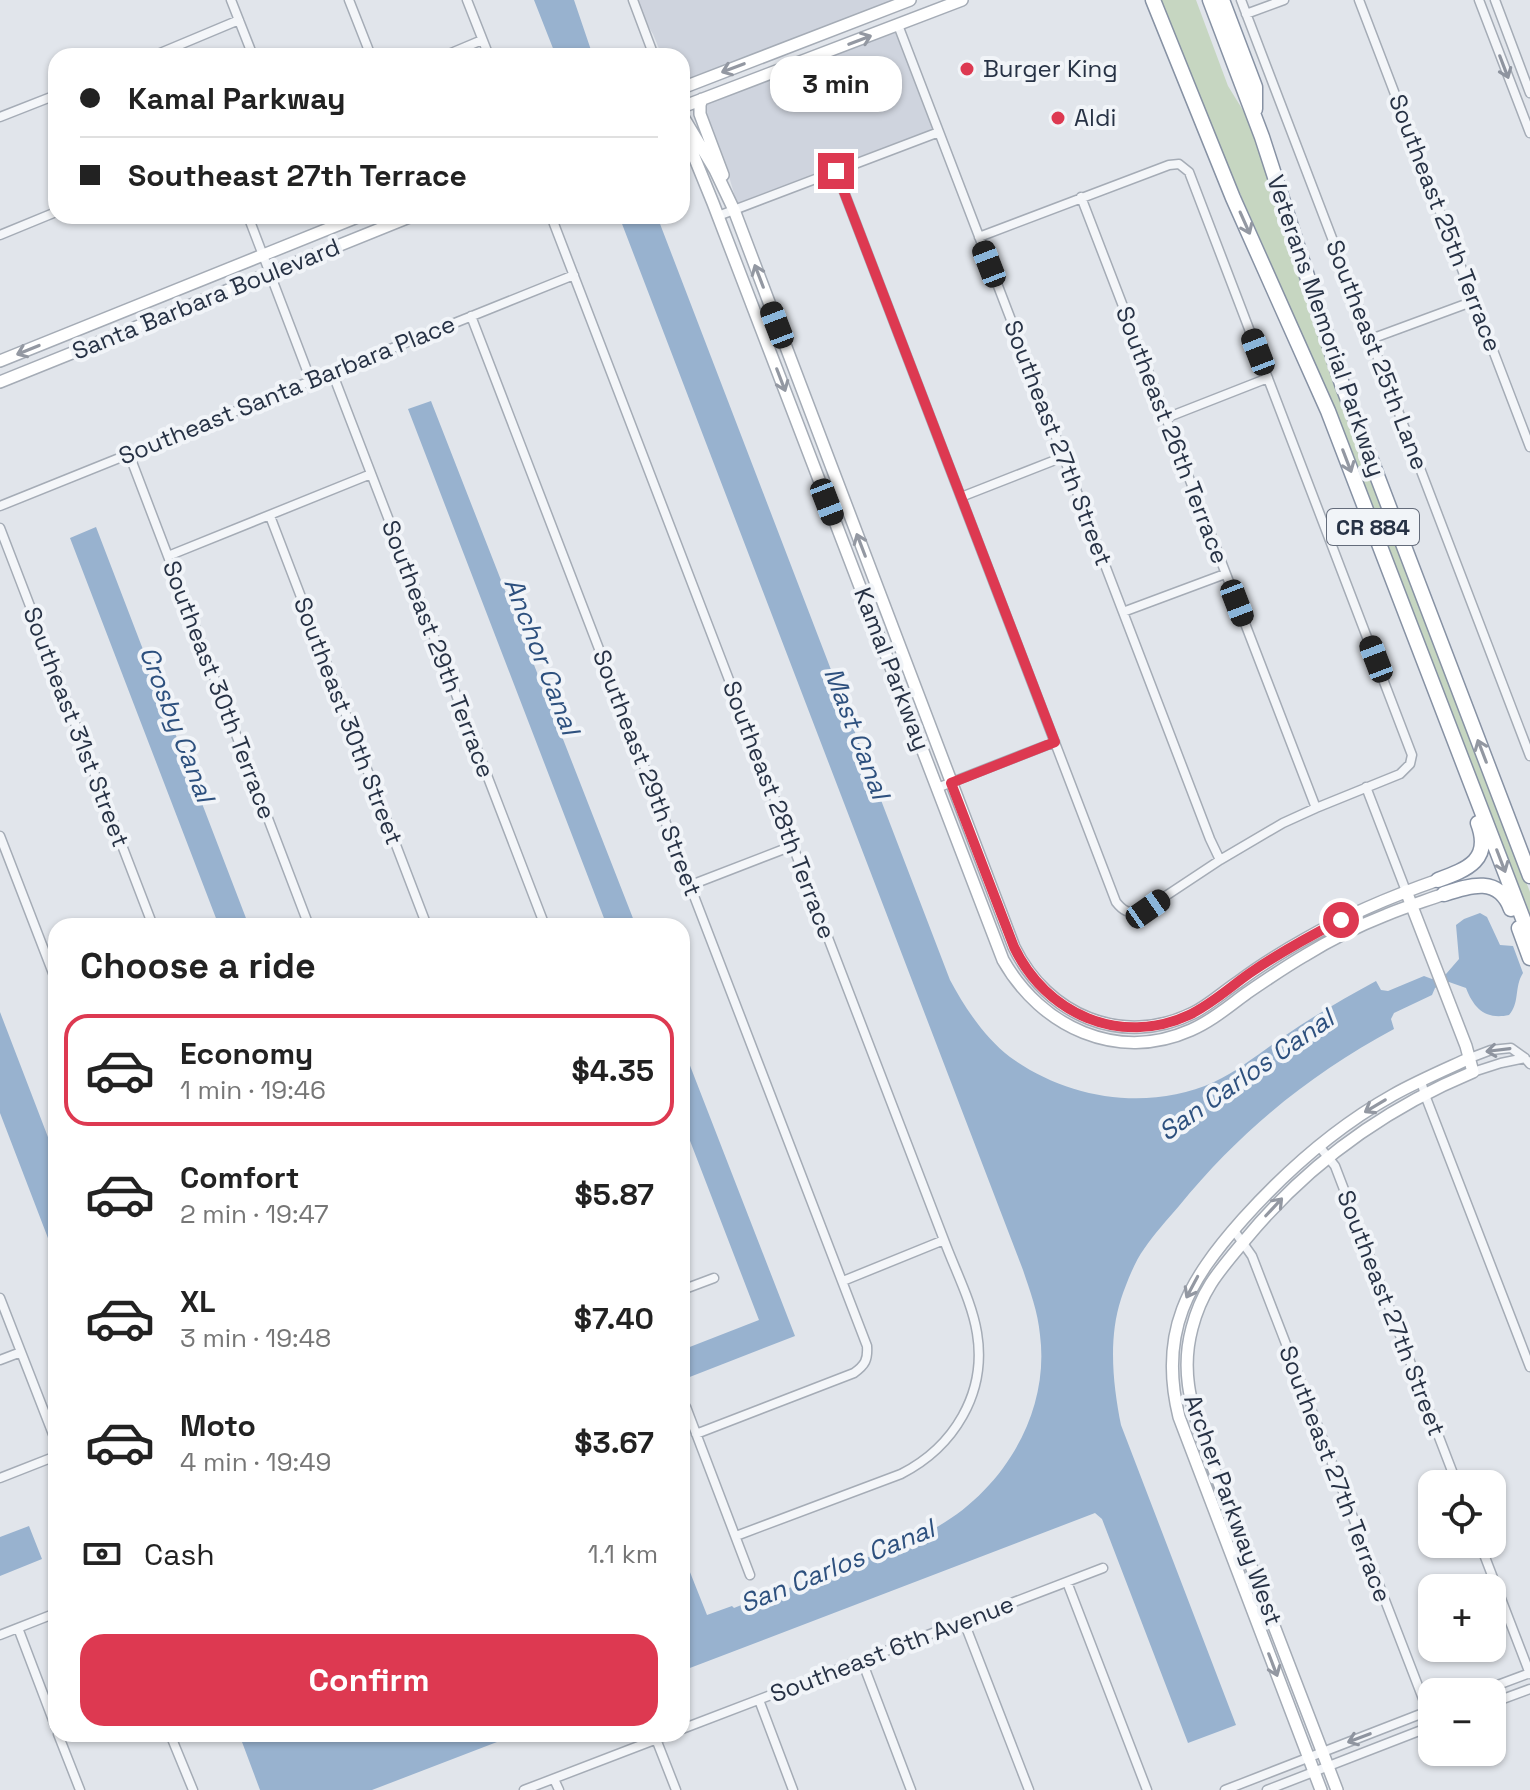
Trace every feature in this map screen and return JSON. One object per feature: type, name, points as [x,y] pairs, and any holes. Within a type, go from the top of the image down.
[{"type":"highway","points":[[1145,0],[1181,93],[1214,151]]},
{"type":"highway","name":"Veterans Memorial Parkway","points":[[1153,0],[1214,151],[1319,388],[1530,937]]},
{"type":"highway","points":[[1201,0],[1233,85],[1255,118]]},
{"type":"highway","name":"Veterans Memorial Parkway","points":[[1210,0],[1255,118],[1342,384],[1530,876]]},
{"type":"highway","points":[[1222,0],[1255,87],[1255,118]]},
{"type":"highway","points":[[1430,675],[1433,704],[1481,830],[1483,846],[1473,864],[1441,887]]},
{"type":"highway","points":[[1441,887],[1492,887],[1500,891],[1508,901],[1530,958]]},
{"type":"street","points":[[231,0],[250,48]]},
{"type":"street","points":[[349,0],[368,48]]},
{"type":"street","points":[[467,0],[486,48]]},
{"type":"street","points":[[633,0],[651,48]]},
{"type":"street","points":[[690,85],[910,0]]},
{"type":"street","points":[[690,104],[962,0]]},
{"type":"street","name":"Southeast 25th Lane","points":[[1241,0],[1528,744],[1530,756]]},
{"type":"street","points":[[1246,14],[1284,0]]},
{"type":"street","name":"Southeast 25th Terrace","points":[[1359,0],[1530,447]]},
{"type":"street","points":[[1479,0],[1530,133]]},
{"type":"street","points":[[1495,0],[1530,93]]},
{"type":"street","points":[[172,48],[239,20]]},
{"type":"street","name":"Southeast 27th Street","points":[[898,25],[1220,860]]},
{"type":"street","points":[[463,48],[482,40]]},
{"type":"street","points":[[0,117],[48,98]]},
{"type":"street","points":[[702,99],[700,114],[734,210]]},
{"type":"street","name":"Kamal Parkway","points":[[690,128],[734,210],[1014,947],[1025,968],[1050,996],[1073,1012],[1098,1022],[1140,1027],[1168,1023],[1191,1014],[1273,958],[1341,920],[1406,891],[1441,887]]},
{"type":"street","points":[[718,216],[939,132]]},
{"type":"street","name":"Kamal Parkway","points":[[690,147],[1003,960],[1026,993],[1070,1027],[1096,1036],[1122,1041],[1148,1041],[1176,1035],[1215,1017],[1279,971],[1325,944],[1388,914],[1411,907],[1441,887]]},
{"type":"street","points":[[836,171],[1116,902],[1129,913],[1140,913],[1261,835],[1316,808],[1400,774],[1410,764],[1412,755],[1189,172],[1179,164],[1169,165],[979,237]]},
{"type":"street","name":"Southeast 26th Terrace","points":[[1081,197],[1316,808]]},
{"type":"street","points":[[1,231],[48,215]]},
{"type":"street","points":[[251,224],[311,381]]},
{"type":"street","name":"Santa Barbara Boulevard","points":[[0,361],[340,224]]},
{"type":"street","name":"Santa Barbara Boulevard","points":[[0,382],[392,224]]},
{"type":"street","name":"Southeast 28th Terrace","points":[[554,224],[973,1316],[977,1335],[977,1376],[967,1408],[939,1448],[911,1469],[736,1536]]},
{"type":"street","name":"Southeast Santa Barbara Place","points":[[0,506],[574,275]]},
{"type":"street","points":[[1371,339],[1474,301]]},
{"type":"street","name":"Southeast 29th Street","points":[[471,316],[867,1346],[868,1356],[864,1365],[854,1373],[696,1434]]},
{"type":"street","name":"Southeast 29th Terrace","points":[[332,372],[542,918]]},
{"type":"street","points":[[1166,418],[1268,378]]},
{"type":"street","name":"Southeast 30th Terrace","points":[[129,454],[306,918]]},
{"type":"street","points":[[961,497],[1063,457]]},
{"type":"street","points":[[168,556],[371,474]]},
{"type":"street","name":"Southeast 30th Street","points":[[270,516],[424,918]]},
{"type":"street","name":"Southeast 31st Street","points":[[0,528],[150,918]]},
{"type":"street","points":[[1123,612],[1225,574]]},
{"type":"street","points":[[937,788],[1055,742]]},
{"type":"street","points":[[1366,787],[1473,1072]]},
{"type":"street","points":[[0,836],[48,960]]},
{"type":"street","points":[[691,885],[792,846]]},
{"type":"street","name":"Archer Parkway West","points":[[1321,1790],[1186,1436],[1173,1387],[1173,1345],[1177,1323],[1184,1302],[1205,1265],[1233,1229],[1287,1172],[1319,1146],[1393,1095],[1470,1058],[1491,1050],[1511,1048],[1528,1061]]},
{"type":"street","name":"Archer Parkway West","points":[[1337,1790],[1190,1400],[1187,1357],[1196,1312],[1220,1268],[1286,1193],[1329,1157],[1376,1122],[1425,1095],[1473,1072],[1501,1063],[1528,1061]]},
{"type":"street","points":[[1421,1081],[1530,1367]]},
{"type":"street","name":"Southeast 27th Street","points":[[1319,1146],[1335,1166],[1452,1470]]},
{"type":"street","name":"Southeast 27th Terrace","points":[[1233,1229],[1252,1256],[1418,1680]]},
{"type":"street","points":[[843,1281],[944,1240]]},
{"type":"street","points":[[690,1286],[714,1278]]},
{"type":"street","points":[[0,1298],[48,1421]]},
{"type":"street","points":[[0,1360],[21,1352]]},
{"type":"street","points":[[690,1418],[750,1575]]},
{"type":"street","points":[[0,1478],[48,1459]]},
{"type":"street","points":[[1485,1558],[1530,1673],[1506,1682]]},
{"type":"street","name":"Southeast 6th Avenue","points":[[690,1726],[1103,1568]]},
{"type":"street","points":[[1067,1582],[1147,1790]]},
{"type":"street","points":[[0,1635],[48,1616]]},
{"type":"street","points":[[964,1622],[1029,1790]]},
{"type":"street","points":[[18,1628],[48,1707]]},
{"type":"street","points":[[862,1661],[911,1790]]},
{"type":"street","points":[[1506,1698],[1530,1689]]},
{"type":"street","points":[[759,1700],[793,1790]]},
{"type":"street","points":[[1225,1790],[1418,1716]]},
{"type":"street","points":[[1267,1790],[1418,1730]]},
{"type":"street","points":[[61,1742],[80,1790]]},
{"type":"street","points":[[173,1742],[193,1790]]},
{"type":"street","points":[[524,1790],[648,1742]]},
{"type":"street","points":[[657,1742],[676,1790]]},
{"type":"street","points":[[554,1779],[559,1790]]},
{"type":"shaded area","points":[[636,0],[898,0],[690,80],[690,48],[659,48]]},
{"type":"shaded area","points":[[901,28],[940,131],[740,214],[726,166],[704,110],[706,103]]},
{"type":"green space","points":[[1161,0],[1196,0],[1228,86],[1249,120],[1394,539],[1530,892],[1530,916],[1337,413],[1213,132]]},
{"type":"water","points":[[534,0],[574,0],[590,48],[553,48]]},
{"type":"water","name":"San Carlos Canal","points":[[622,224],[660,224],[950,980],[976,1022],[1010,1057],[1057,1083],[1083,1091],[1109,1096],[1162,1097],[1214,1082],[1376,981],[1381,990],[1388,991],[1424,976],[1432,979],[1446,974],[1459,959],[1456,925],[1464,919],[1480,913],[1487,917],[1500,945],[1513,946],[1523,973],[1515,1005],[1509,1015],[1487,1014],[1477,1007],[1466,988],[1449,982],[1435,988],[1432,995],[1394,1013],[1391,1019],[1394,1029],[1305,1085],[1226,1153],[1148,1243],[1123,1293],[1113,1346],[1121,1425],[1236,1725],[1188,1743],[1102,1519],[1095,1513],[690,1668],[690,1572],[707,1615],[732,1606],[734,1608],[814,1579],[937,1527],[983,1492],[1002,1470],[1029,1420],[1038,1392],[1041,1364],[1036,1310]]},
{"type":"water","points":[[431,401],[633,918],[604,918],[408,409]]},
{"type":"water","points":[[96,527],[246,918],[216,918],[70,538]]},
{"type":"water","points":[[0,1012],[48,1137],[48,1238],[0,1113]]},
{"type":"water","points":[[690,1066],[795,1336],[690,1377],[690,1347],[759,1320],[690,1141]]},
{"type":"water","points":[[29,1526],[42,1559],[0,1576],[0,1537]]},
{"type":"water","points":[[242,1742],[497,1742],[372,1790],[260,1790]]},
{"type":"place","name":"Burger King","points":[[967,69]]},
{"type":"place","name":"Aldi","points":[[1058,118]]},
{"type":"route","points":[[836,171],[1055,742],[951,783],[1014,947],[1025,968],[1039,987],[1085,1018],[1126,1027],[1168,1023],[1202,1008],[1273,958],[1341,920]]},
{"type":"water label","name":"Anchor Canal","points":[[542,656]]},
{"type":"water label","name":"Crosby Canal","points":[[177,724]]},
{"type":"water label","name":"Mast Canal","points":[[857,733]]}]
